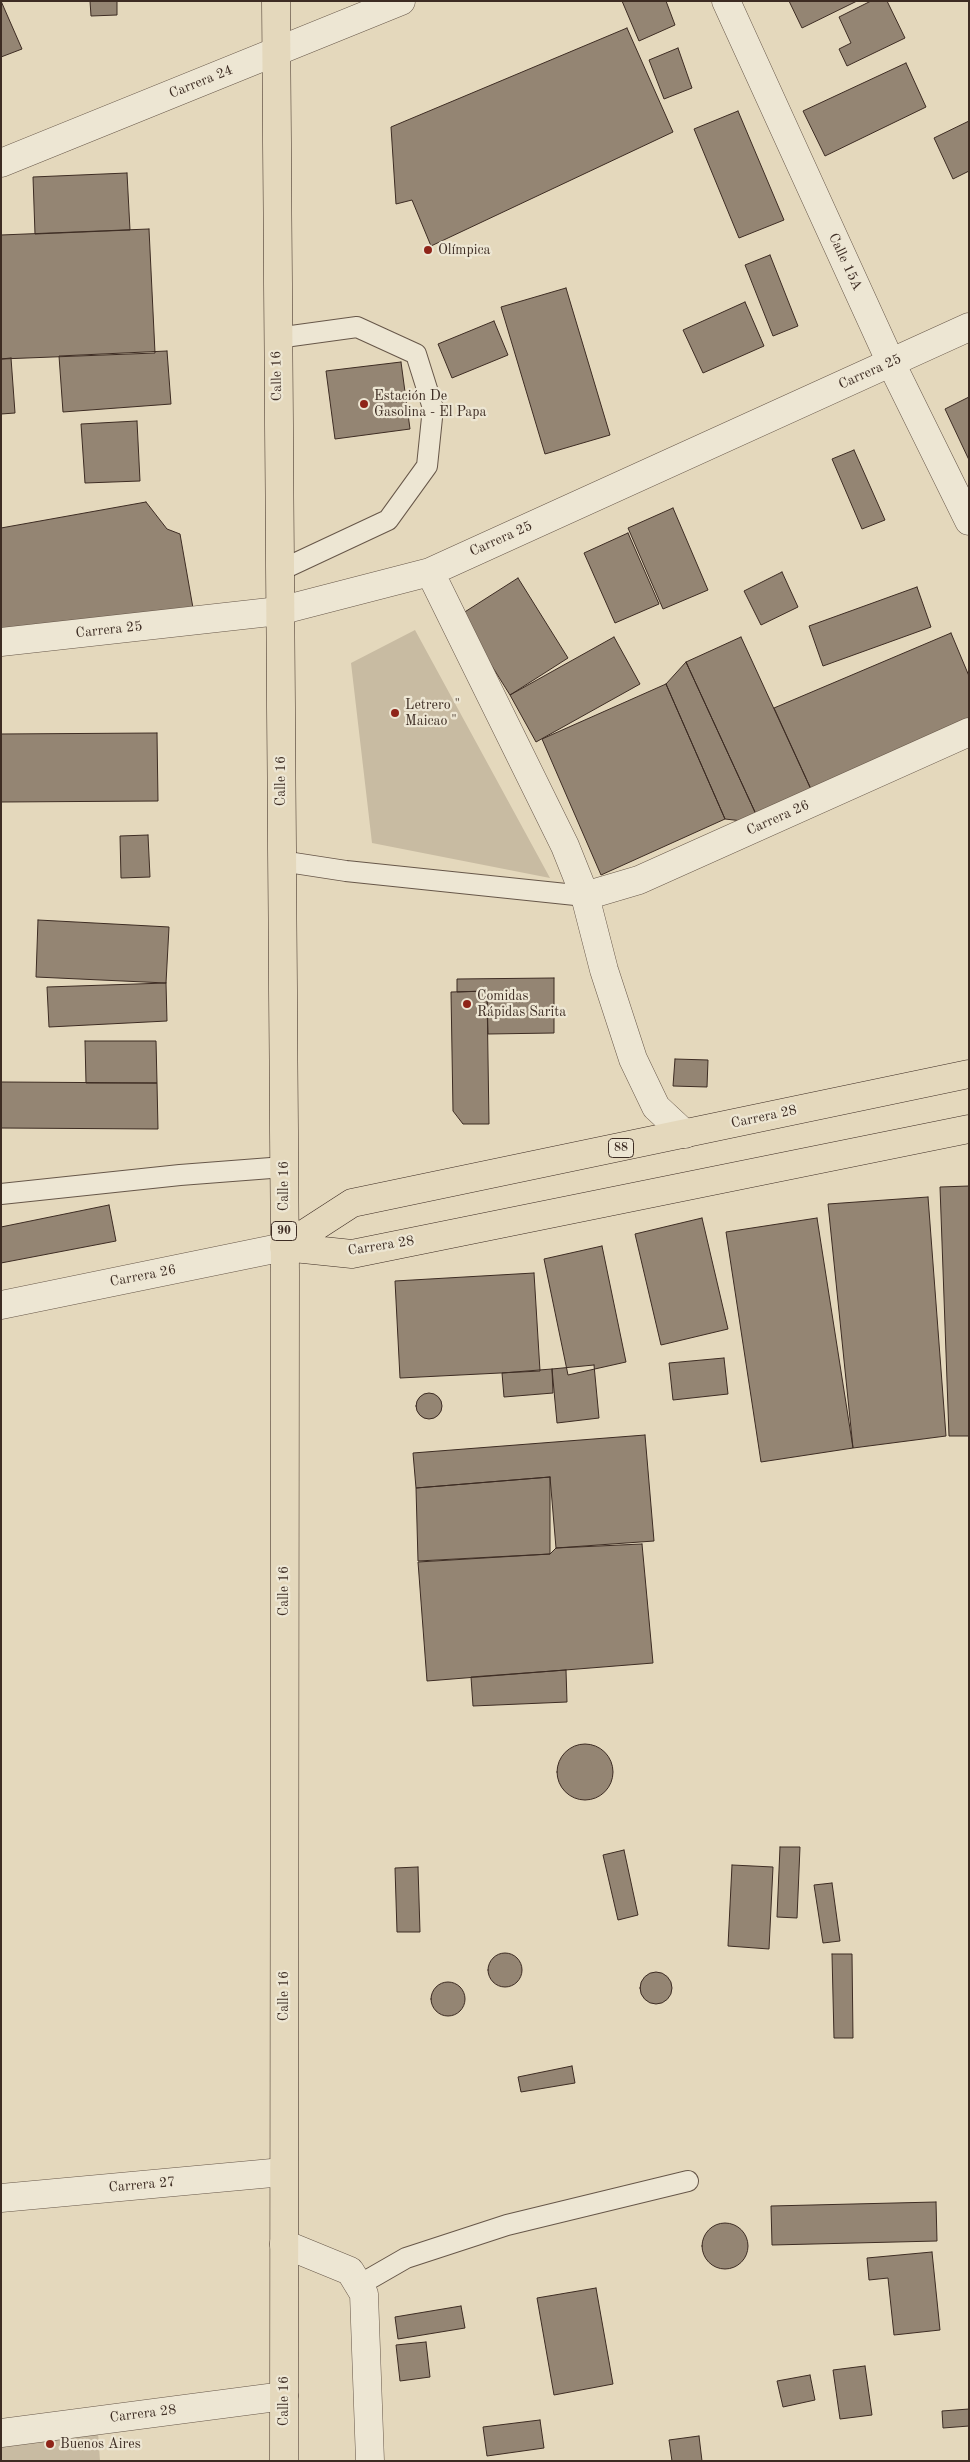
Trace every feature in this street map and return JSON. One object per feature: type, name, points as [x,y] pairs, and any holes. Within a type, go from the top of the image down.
[{"type":"highway","name":"Calle 16","points":[[276,1],[284,1167],[284,2461]]},
{"type":"highway","name":"Carrera 28","points":[[284,1247],[352,1203],[969,1074]]},
{"type":"highway","name":"Carrera 28","points":[[284,1247],[352,1254],[969,1129]]},
{"type":"street","name":"Carrera 24","points":[[1,163],[401,1]]},
{"type":"street","name":"Calle 15A","points":[[726,1],[891,363],[969,521]]},
{"type":"street","name":"Carrera 25","points":[[1,642],[279,611],[430,572],[969,327]]},
{"type":"street","points":[[430,572],[565,846],[585,896],[604,970],[633,1059],[656,1107],[685,1134]]},
{"type":"street","name":"Carrera 26","points":[[585,896],[639,880],[969,732]]},
{"type":"street","name":"Carrera 26","points":[[1,1305],[284,1247]]},
{"type":"street","name":"Carrera 27","points":[[1,2198],[283,2172]]},
{"type":"street","points":[[284,2244],[350,2271],[364,2294],[370,2461]]},
{"type":"street","name":"Carrera 28","points":[[1,2433],[284,2396]]},
{"type":"lane","points":[[277,338],[357,327],[416,354],[433,408],[427,466],[388,520],[279,571]]},
{"type":"lane","points":[[281,861],[346,870],[585,896]]},
{"type":"lane","points":[[1,1194],[180,1174],[284,1167]]},
{"type":"lane","points":[[359,2285],[406,2258],[506,2225],[688,2180]]},
{"type":"shaded area","points":[[415,630],[550,878],[372,843],[351,663]]},
{"type":"shaded area","name":"Buenos Aires","points":[[97,2417],[100,2461],[1,2461],[1,2428]]},
{"type":"building","points":[[1,1],[22,49],[1,57]]},
{"type":"building","points":[[90,1],[117,1],[117,15],[91,16]]},
{"type":"building","points":[[622,1],[666,1],[675,25],[639,41]]},
{"type":"building","points":[[789,1],[857,1],[802,28]]},
{"type":"building","points":[[871,1],[887,1],[905,38],[847,66],[839,49],[851,43],[839,17]]},
{"type":"building","points":[[627,28],[673,132],[431,246],[412,200],[396,204],[391,127]]},
{"type":"building","points":[[678,48],[692,88],[664,99],[649,60]]},
{"type":"building","points":[[906,63],[926,107],[825,156],[803,111]]},
{"type":"building","points":[[738,111],[784,220],[739,238],[694,129]]},
{"type":"building","points":[[969,121],[969,171],[953,179],[934,138]]},
{"type":"building","points":[[127,173],[130,230],[35,234],[33,177]]},
{"type":"building","points":[[149,229],[155,353],[1,359],[1,235]]},
{"type":"building","points":[[770,255],[798,326],[773,336],[745,265]]},
{"type":"building","points":[[566,288],[610,435],[545,454],[501,307]]},
{"type":"building","points":[[745,302],[764,346],[703,373],[683,330]]},
{"type":"building","points":[[494,321],[508,355],[452,378],[438,344]]},
{"type":"building","points":[[167,351],[171,404],[63,412],[59,356]]},
{"type":"building","points":[[11,358],[15,413],[1,414],[1,359]]},
{"type":"building","points":[[401,362],[410,429],[335,439],[326,371]]},
{"type":"building","points":[[969,397],[969,460],[945,409]]},
{"type":"building","points":[[137,421],[140,481],[85,483],[81,424]]},
{"type":"building","points":[[854,450],[885,520],[862,529],[832,459]]},
{"type":"building","points":[[146,502],[167,529],[180,534],[193,608],[1,640],[1,528]]},
{"type":"building","points":[[673,508],[708,590],[663,609],[628,528]]},
{"type":"building","points":[[628,533],[659,604],[615,623],[584,553]]},
{"type":"building","points":[[782,572],[798,607],[761,625],[744,591]]},
{"type":"building","points":[[518,578],[568,658],[510,695],[460,615]]},
{"type":"building","points":[[917,587],[931,627],[823,666],[809,626]]},
{"type":"building","points":[[951,633],[969,676],[969,731],[815,798],[774,708]]},
{"type":"building","points":[[614,637],[640,684],[536,742],[510,695]]},
{"type":"building","points":[[741,637],[815,798],[760,823],[686,662]]},
{"type":"building","points":[[686,662],[760,823],[725,819],[666,684]]},
{"type":"building","points":[[666,684],[725,819],[601,875],[542,739]]},
{"type":"building","points":[[157,733],[158,801],[1,802],[1,734]]},
{"type":"building","points":[[148,835],[150,877],[121,878],[120,836]]},
{"type":"building","points":[[38,920],[169,927],[166,983],[36,977]]},
{"type":"building","points":[[554,978],[554,1033],[488,1034],[487,991],[457,992],[457,979]]},
{"type":"building","points":[[166,983],[167,1021],[49,1027],[47,987]]},
{"type":"building","points":[[487,991],[489,1124],[463,1124],[453,1111],[451,992]]},
{"type":"building","points":[[85,1041],[156,1041],[157,1083],[86,1083]]},
{"type":"building","points":[[675,1059],[708,1060],[707,1087],[673,1086]]},
{"type":"building","points":[[1,1082],[157,1083],[158,1129],[1,1128]]},
{"type":"building","points":[[969,1186],[969,1436],[949,1436],[940,1187]]},
{"type":"building","points":[[928,1197],[946,1436],[853,1448],[828,1204]]},
{"type":"building","points":[[109,1205],[116,1241],[1,1263],[1,1227]]},
{"type":"building","points":[[702,1218],[728,1329],[661,1345],[635,1234]]},
{"type":"building","points":[[817,1218],[853,1448],[761,1462],[726,1232]]},
{"type":"building","points":[[602,1246],[626,1362],[568,1375],[544,1259]]},
{"type":"building","points":[[534,1273],[540,1371],[400,1378],[395,1281]]},
{"type":"building","points":[[724,1358],[728,1394],[673,1400],[669,1363]]},
{"type":"building","points":[[594,1365],[599,1418],[557,1423],[552,1369]]},
{"type":"building","points":[[552,1369],[553,1393],[504,1397],[502,1373]]},
{"type":"building","points":[[429,1393],[438,1397],[442,1406],[438,1415],[429,1419],[420,1415],[416,1406],[420,1397]]},
{"type":"building","points":[[645,1435],[654,1541],[556,1548],[550,1477],[416,1488],[413,1453]]},
{"type":"building","points":[[550,1477],[550,1554],[418,1561],[416,1488]]},
{"type":"building","points":[[642,1544],[653,1663],[427,1681],[418,1562],[550,1554],[556,1548]]},
{"type":"building","points":[[566,1670],[567,1702],[473,1706],[471,1677]]},
{"type":"building","points":[[585,1744],[596,1746],[605,1752],[611,1761],[613,1772],[611,1783],[605,1792],[596,1798],[585,1800],[574,1798],[565,1792],[559,1783],[557,1772],[559,1761],[565,1752],[574,1746]]},
{"type":"building","points":[[780,1847],[800,1847],[797,1918],[777,1917]]},
{"type":"building","points":[[624,1850],[638,1915],[618,1920],[603,1855]]},
{"type":"building","points":[[732,1865],[773,1867],[769,1949],[728,1946]]},
{"type":"building","points":[[418,1867],[420,1932],[397,1932],[395,1868]]},
{"type":"building","points":[[832,1883],[840,1941],[823,1943],[814,1885]]},
{"type":"building","points":[[505,1953],[512,1954],[517,1958],[521,1963],[521,1977],[517,1982],[512,1986],[505,1987],[498,1986],[493,1982],[489,1977],[488,1970],[489,1963],[493,1958],[498,1954]]},
{"type":"building","points":[[832,1954],[852,1954],[853,2038],[834,2038]]},
{"type":"building","points":[[656,1972],[662,1973],[667,1977],[671,1982],[671,1994],[667,1999],[662,2003],[656,2004],[650,2003],[645,1999],[641,1994],[640,1988],[641,1982],[645,1977],[650,1973]]},
{"type":"building","points":[[448,1982],[460,1987],[465,1999],[460,2011],[448,2016],[436,2011],[431,1999],[436,1987]]},
{"type":"building","points":[[572,2066],[575,2083],[521,2092],[518,2077]]},
{"type":"building","points":[[936,2202],[937,2241],[772,2245],[771,2206]]},
{"type":"building","points":[[720,2223],[730,2223],[744,2233],[748,2246],[744,2259],[738,2265],[730,2269],[720,2269],[706,2259],[702,2251],[702,2241],[712,2227]]},
{"type":"building","points":[[932,2252],[940,2330],[894,2335],[888,2278],[869,2280],[867,2258]]},
{"type":"building","points":[[596,2288],[613,2384],[554,2395],[537,2298]]},
{"type":"building","points":[[461,2306],[465,2328],[398,2339],[395,2317]]},
{"type":"building","points":[[426,2342],[430,2377],[400,2381],[396,2345]]},
{"type":"building","points":[[865,2366],[872,2415],[840,2419],[833,2370]]},
{"type":"building","points":[[810,2375],[815,2400],[783,2407],[777,2381]]},
{"type":"building","points":[[969,2409],[969,2426],[943,2428],[942,2411]]},
{"type":"building","points":[[540,2420],[544,2448],[487,2456],[483,2427]]},
{"type":"building","points":[[699,2436],[702,2461],[672,2461],[669,2440]]},
{"type":"place","name":"Olímpica","points":[[428,250]]},
{"type":"place","name":"Estación De Gasolina - El Papa","points":[[364,404]]},
{"type":"place","name":"Letrero \" Maicao \"","points":[[395,713]]},
{"type":"place","name":"Comidas Rápidas Sarita","points":[[467,1004]]},
{"type":"place","name":"Buenos Aires","points":[[50,2444]]}]
